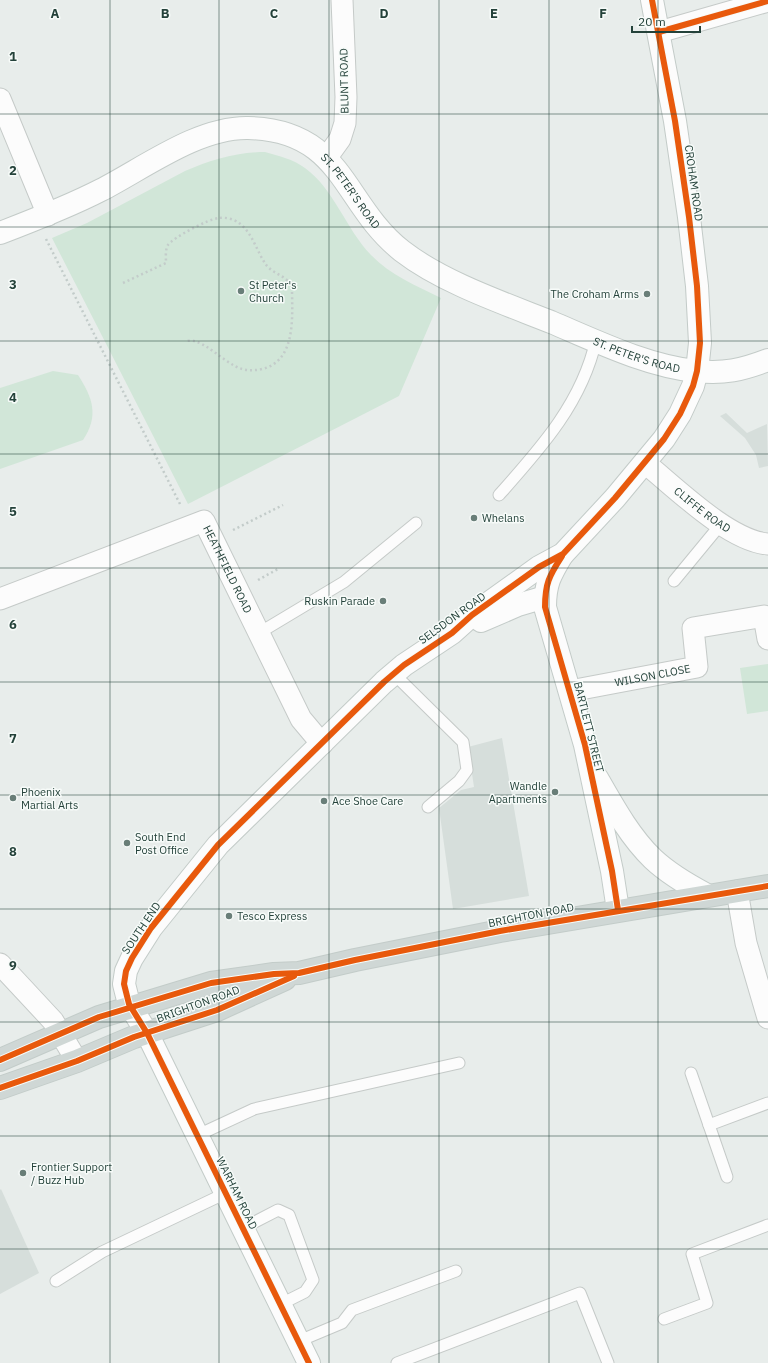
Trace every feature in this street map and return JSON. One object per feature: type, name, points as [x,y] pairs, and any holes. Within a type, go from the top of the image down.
[{"type":"main road","name":"CROHAM ROAD","points":[[652,0],[675,121],[690,224],[699,322],[700,343],[697,371]]},
{"type":"main road","name":"ST. PETER'S ROAD","points":[[0,233],[48,215],[104,189],[190,142],[228,129],[255,128],[281,133],[308,144],[327,157],[382,232],[409,256],[452,280],[596,340],[660,364],[697,371]]},
{"type":"main road","points":[[697,371],[734,371],[768,360]]},
{"type":"main road","name":"SELSDON ROAD","points":[[198,868],[232,831],[322,744],[356,707],[394,674],[452,633],[472,615],[539,567],[563,554],[645,463],[677,418],[689,394],[697,371]]},
{"type":"main road","name":"BARTLETT STREET","points":[[563,554],[548,580],[545,608],[550,629],[570,691],[586,754],[612,871],[618,910]]},
{"type":"main road","points":[[452,633],[518,605],[545,597]]},
{"type":"main road","name":"BARTLETT STREET","points":[[586,754],[607,795],[645,851],[678,879],[707,895]]},
{"type":"main road","name":"SOUTH END","points":[[147,1033],[140,1005],[126,996],[124,984],[126,971],[132,958],[151,928],[198,868]]},
{"type":"main road","name":"BRIGHTON ROAD","points":[[140,1005],[221,981],[274,974],[299,973],[500,930],[768,886]]},
{"type":"main road","name":"BRIGHTON ROAD","points":[[147,1033],[217,1010],[299,973]]},
{"type":"main road","points":[[0,1060],[61,1032],[99,1017],[140,1005]]},
{"type":"main road","points":[[0,1088],[77,1061],[147,1033]]},
{"type":"main road","name":"WARHAM ROAD","points":[[147,1033],[310,1363]]},
{"type":"street","name":"BLUNT ROAD","points":[[327,157],[340,139],[345,123],[346,97],[342,0]]},
{"type":"street","points":[[659,32],[761,2]]},
{"type":"street","points":[[0,99],[48,215]]},
{"type":"street","name":"CLIFFE ROAD","points":[[645,463],[721,524],[741,537],[768,544]]},
{"type":"street","name":"HEATHFIELD ROAD","points":[[0,598],[204,521],[301,719],[322,744]]},
{"type":"street","name":"WILSON CLOSE","points":[[570,691],[697,667],[693,628],[764,616],[768,639]]},
{"type":"street","points":[[738,891],[746,943],[768,1018]]},
{"type":"street","points":[[0,964],[42,1007],[61,1032],[77,1061]]},
{"type":"lane","points":[[498,495],[543,445],[572,403],[592,357],[596,340]]},
{"type":"lane","points":[[259,633],[344,582],[416,523]]},
{"type":"lane","points":[[674,581],[721,524]]},
{"type":"lane","points":[[394,674],[463,742],[467,770],[459,781],[428,807]]},
{"type":"lane","points":[[198,1135],[254,1109],[459,1063]]},
{"type":"lane","points":[[691,1073],[727,1177]]},
{"type":"lane","points":[[709,1125],[768,1103]]},
{"type":"lane","points":[[56,1281],[102,1252],[226,1193]]},
{"type":"lane","points":[[243,1228],[278,1210],[288,1215],[313,1280],[305,1292],[282,1304]]},
{"type":"lane","points":[[664,1319],[708,1303],[692,1254],[768,1225]]},
{"type":"lane","points":[[299,1341],[342,1323],[352,1310],[456,1271]]},
{"type":"lane","points":[[397,1363],[580,1293],[608,1363]]},
{"type":"path","points":[[123,283],[166,263],[168,246],[172,240],[211,220],[220,217],[238,222],[245,228],[268,267],[290,282],[292,288],[289,339],[286,350],[281,359],[273,365],[264,369],[246,370],[236,367],[196,341],[185,341]]},
{"type":"path","points":[[46,238],[192,526]]},
{"type":"path","points":[[213,540],[283,505]]},
{"type":"shaded area","points":[[726,413],[747,433],[767,424],[768,466],[759,468],[756,455],[745,438],[720,416]]},
{"type":"shaded area","points":[[502,738],[529,896],[453,909],[439,808],[461,790],[474,787],[468,747]]},
{"type":"shaded area","points":[[1,1189],[39,1273],[0,1294],[0,1190]]},
{"type":"green space","points":[[265,152],[291,160],[305,168],[324,187],[362,245],[378,262],[395,274],[441,298],[399,396],[188,504],[52,238],[87,223],[185,171],[214,160],[234,155]]},
{"type":"green space","points":[[53,371],[78,375],[83,383],[92,407],[91,423],[88,431],[83,440],[0,469],[0,388]]},
{"type":"green space","points":[[768,664],[768,711],[747,714],[740,668]]},
{"type":"cycle path","points":[[309,1363],[147,1033],[129,1004],[124,984],[126,971],[132,958],[151,928],[218,845],[384,682],[404,665],[452,633],[472,615],[539,567],[563,554],[615,498],[664,439],[680,414],[693,386],[697,371],[700,343],[697,286],[675,121],[652,0]]},
{"type":"cycle path","points":[[659,32],[768,1]]},
{"type":"cycle path","points":[[562,556],[549,580],[546,592],[545,607],[585,745],[612,871],[618,910]]},
{"type":"cycle path","points":[[0,1060],[99,1017],[211,983],[274,974],[299,973],[355,960],[500,931],[768,886]]},
{"type":"cycle path","points":[[0,1088],[77,1061],[134,1037],[217,1010],[294,976]]},
{"type":"place","name":"St Peter's Church","points":[[241,291]]},
{"type":"place","name":"The Croham Arms","points":[[647,294]]},
{"type":"place","name":"Whelans","points":[[474,518]]},
{"type":"place","name":"Ruskin Parade","points":[[383,601]]},
{"type":"place","name":"Wandle Apartments","points":[[555,792]]},
{"type":"place","name":"Phoenix Martial Arts","points":[[13,798]]},
{"type":"place","name":"Ace Shoe Care","points":[[324,801]]},
{"type":"place","name":"South End Post Office","points":[[127,843]]},
{"type":"place","name":"Tesco Express","points":[[229,916]]},
{"type":"place","name":"Frontier Support / Buzz Hub","points":[[23,1173]]}]
